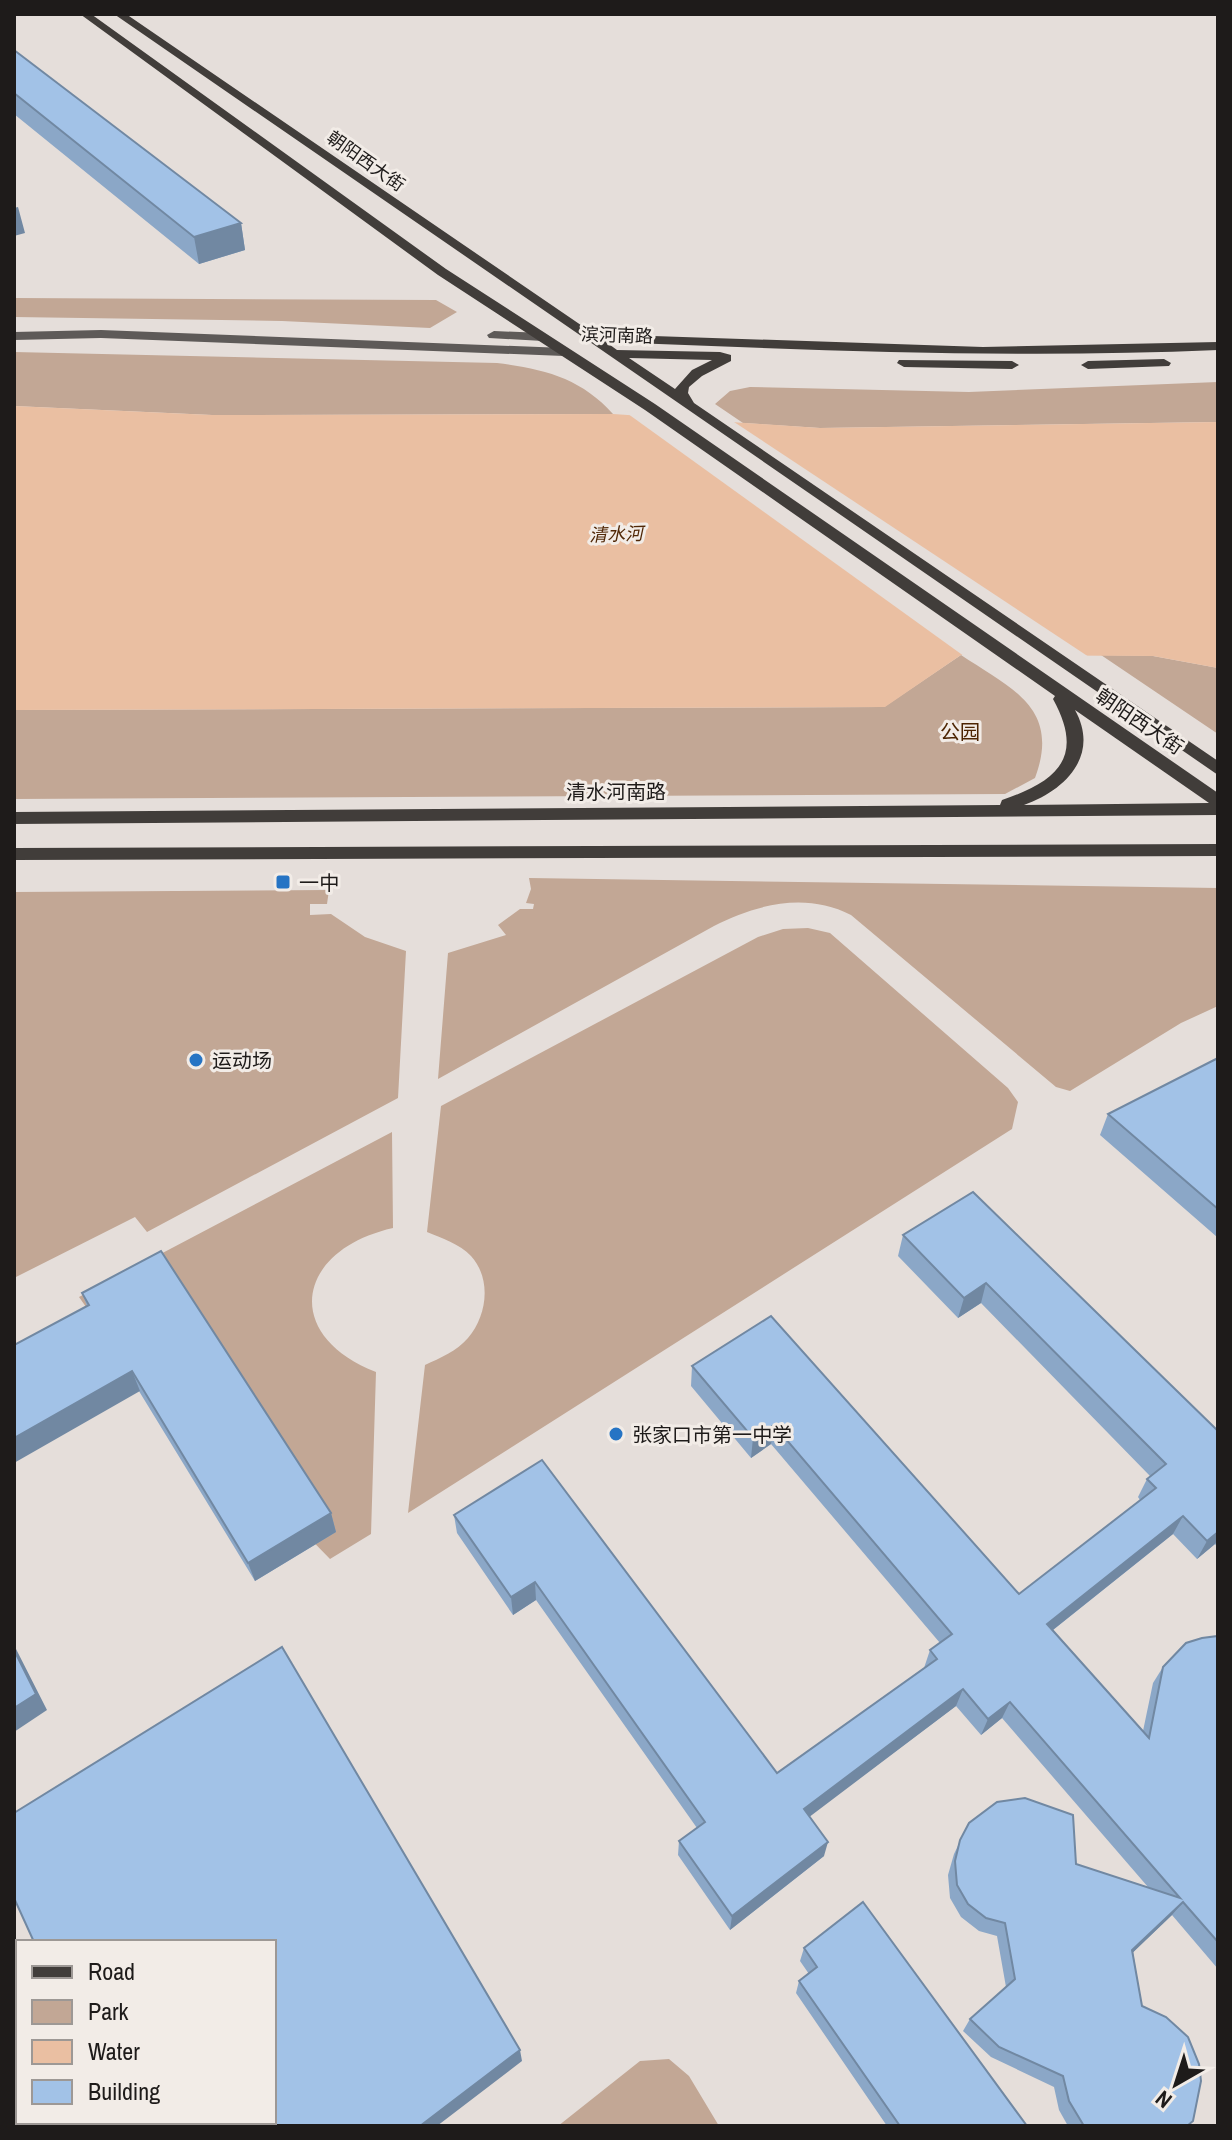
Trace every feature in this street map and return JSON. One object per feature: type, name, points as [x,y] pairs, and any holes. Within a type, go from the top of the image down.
[{"type":"main road","points":[[85,14],[442,272],[543,337]]},
{"type":"main road","name":"朝阳西大街","points":[[119,14],[1218,769]]},
{"type":"main road","name":"滨河南路","points":[[14,324],[104,323],[992,351],[1113,352],[1218,346]]},
{"type":"main road","name":"滨河南路","points":[[14,336],[101,334],[614,354],[1119,366],[1218,359]]},
{"type":"main road","name":"朝阳西大街","points":[[543,337],[650,407],[1218,801]]},
{"type":"main road","points":[[690,407],[681,393],[682,386],[697,373],[730,357]]},
{"type":"main road","points":[[983,810],[1040,793],[1056,782],[1072,763],[1078,745],[1075,719],[1054,689]]},
{"type":"main road","name":"清水河南路","points":[[14,818],[1218,809]]},
{"type":"main road","points":[[14,854],[1218,850]]},
{"type":"green space","points":[[14,298],[436,300],[457,312],[430,328],[282,321],[14,317]]},
{"type":"green space","points":[[14,352],[497,363],[561,377],[588,392],[613,414],[212,415],[14,406]]},
{"type":"green space","points":[[1218,382],[1216,422],[820,428],[743,423],[715,404],[730,391],[750,387],[969,392]]},
{"type":"green space","name":"公园","points":[[961,655],[1014,690],[1036,717],[1042,734],[1035,778],[1005,794],[14,799],[14,710],[884,707]]},
{"type":"green space","points":[[1101,655],[1153,656],[1218,668],[1218,734]]},
{"type":"green space","points":[[529,878],[1218,888],[1218,1006],[1181,1023],[1070,1091],[1056,1087],[851,915],[817,904],[782,904],[747,912],[714,926],[438,1079],[448,953],[506,935],[498,925],[520,909],[533,909],[534,904],[526,903],[531,889]]},
{"type":"green space","name":"运动场","points":[[329,890],[327,904],[310,904],[310,915],[331,914],[365,937],[406,951],[398,1098],[147,1232],[135,1217],[14,1278],[14,892]]},
{"type":"green space","points":[[808,928],[830,933],[1008,1088],[1018,1102],[1012,1129],[408,1513],[425,1365],[464,1343],[479,1319],[484,1297],[482,1275],[471,1256],[456,1245],[427,1232],[441,1106],[758,937],[783,929]]},
{"type":"green space","points":[[392,1132],[393,1228],[361,1239],[336,1255],[320,1273],[312,1294],[314,1316],[325,1337],[345,1356],[376,1372],[371,1534],[330,1559],[91,1314],[79,1297]]},
{"type":"green space","points":[[669,2059],[689,2076],[719,2126],[558,2126],[640,2061]]},
{"type":"water","name":"清水河","points":[[14,406],[212,415],[613,414],[820,428],[1218,422],[1218,668],[1153,656],[961,655],[885,707],[14,710]]},
{"type":"pier","points":[[624,411],[728,418],[1092,659],[968,659]]},
{"type":"building","points":[[14,50],[241,223],[194,237],[14,93]]},
{"type":"building","points":[[1218,1058],[1218,1209],[1108,1114]]},
{"type":"building","points":[[973,1192],[1218,1431],[1218,1532],[1207,1541],[1183,1516],[1047,1624],[1149,1738],[1163,1667],[1186,1643],[1218,1636],[1218,1942],[1183,1902],[1132,1950],[1142,2006],[1166,2017],[1188,2037],[1199,2064],[1201,2081],[1193,2121],[1187,2126],[1084,2126],[1069,2101],[1063,2076],[999,2047],[970,2019],[1015,1979],[1005,1923],[986,1918],[968,1904],[957,1885],[955,1861],[960,1840],[969,1823],[997,1802],[1025,1798],[1073,1815],[1076,1864],[1180,1898],[1010,1702],[988,1719],[963,1689],[804,1809],[828,1842],[732,1916],[679,1841],[705,1822],[535,1582],[511,1597],[454,1515],[542,1460],[777,1773],[937,1659],[930,1650],[952,1634],[774,1425],[753,1438],[692,1366],[771,1316],[1019,1594],[1156,1488],[1147,1479],[1166,1464],[986,1283],[964,1298],[903,1235]]},
{"type":"building","points":[[161,1251],[331,1513],[248,1563],[132,1371],[14,1438],[14,1345],[89,1305],[82,1293]]},
{"type":"building","points":[[282,1647],[520,2050],[420,2126],[116,2126],[276,2124],[276,1940],[33,1940],[14,1898],[14,1813]]},
{"type":"building","points":[[14,1650],[36,1694],[14,1708]]},
{"type":"building","points":[[863,1902],[1027,2126],[900,2126],[799,1981],[817,1967],[804,1948]]},
{"type":"place","name":"一中","points":[[283,882]]},
{"type":"place","name":"运动场","points":[[196,1060]]},
{"type":"place","name":"张家口市第一中学","points":[[616,1434]]}]
